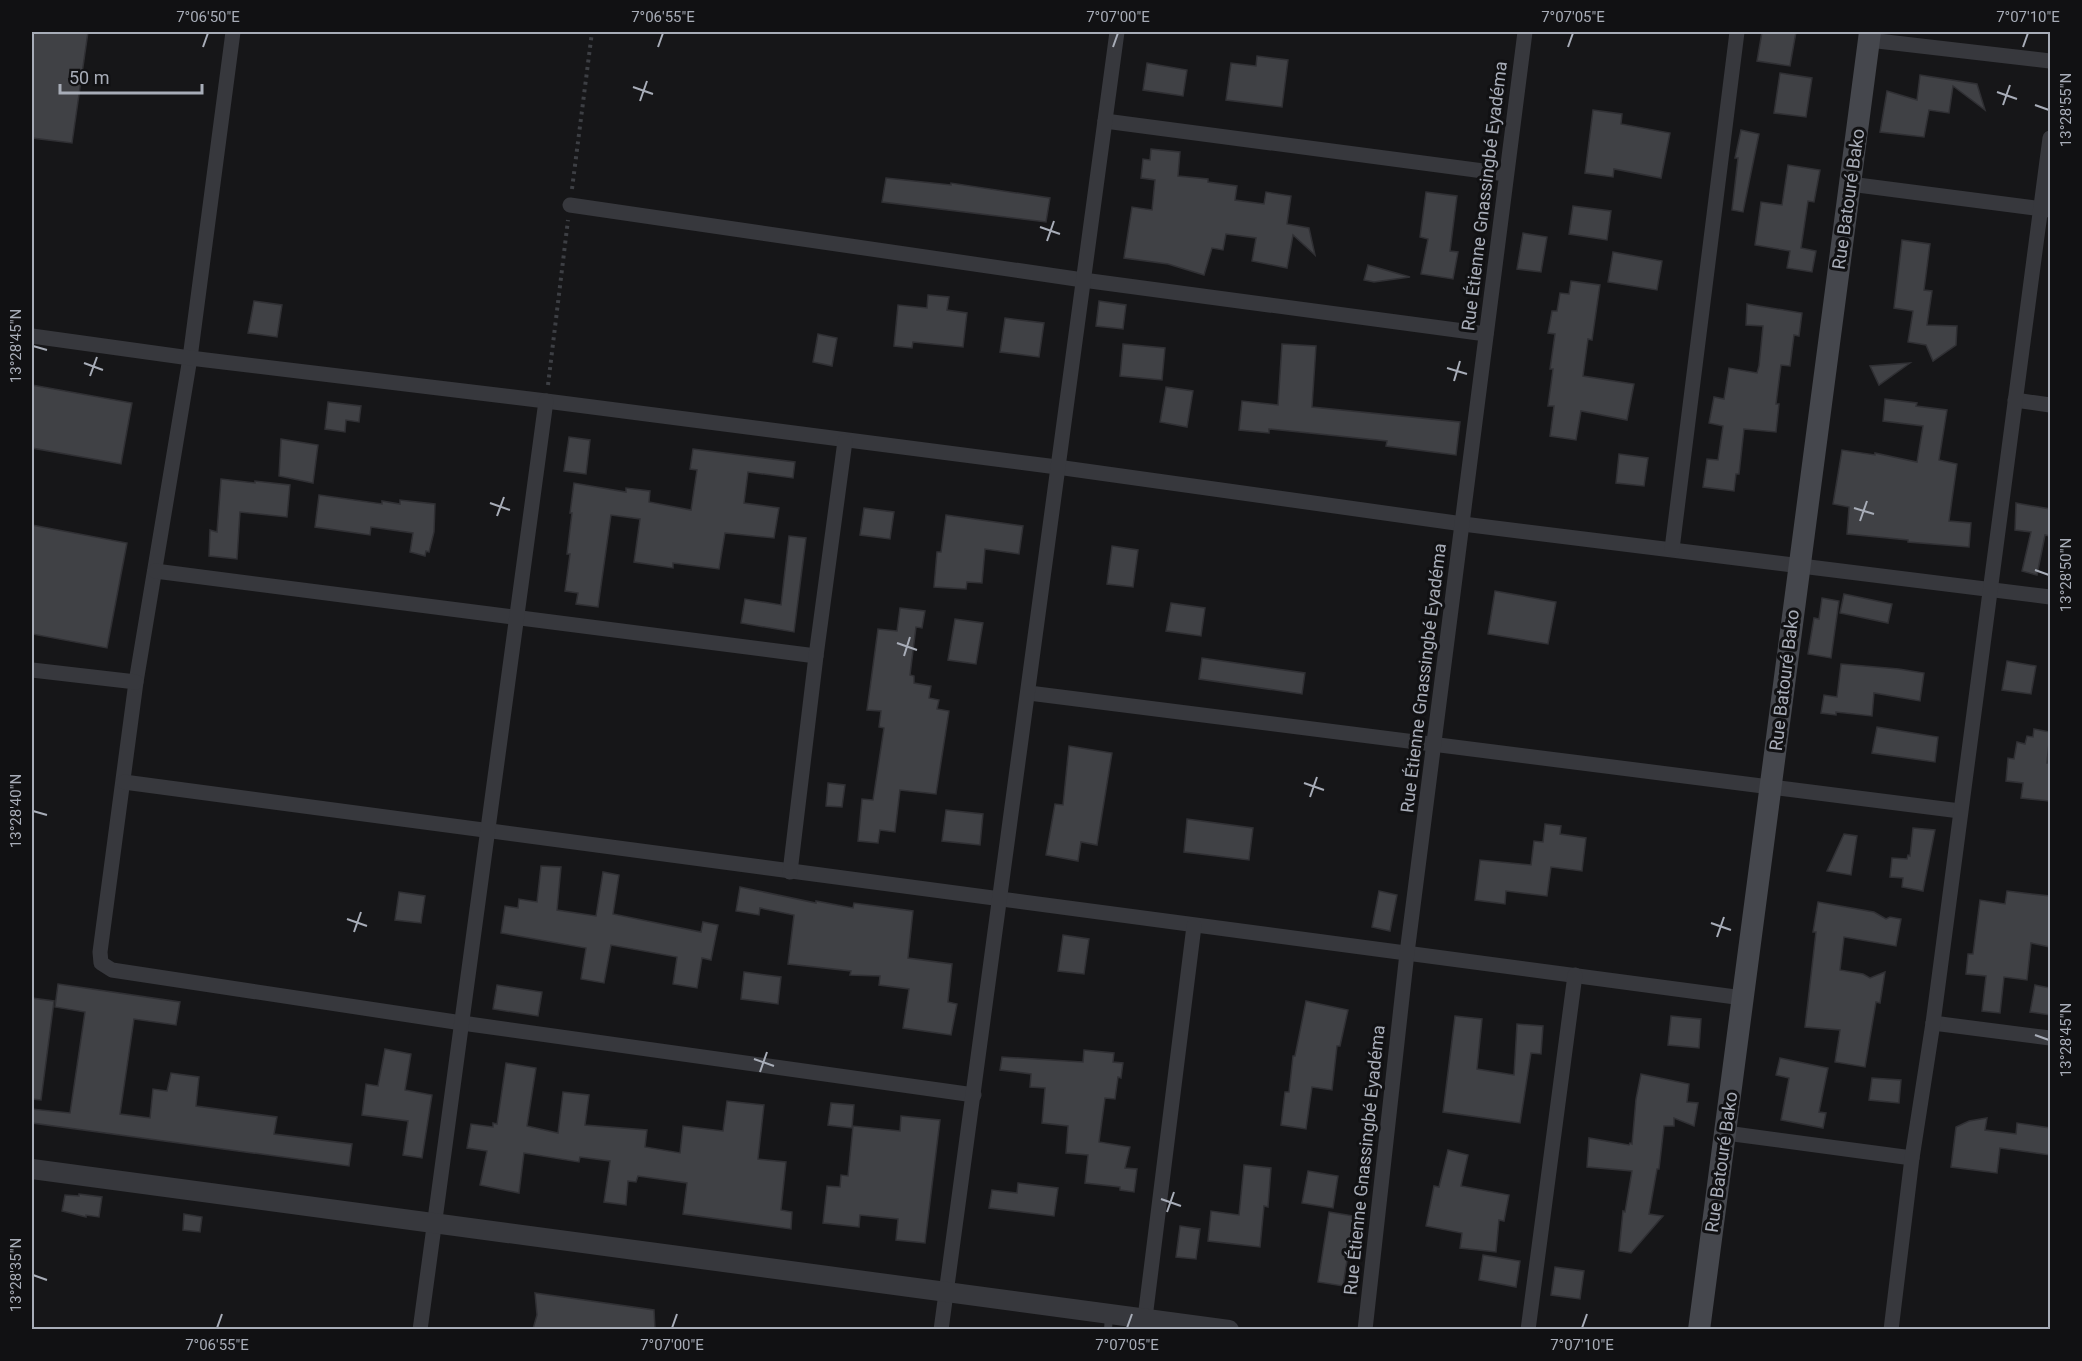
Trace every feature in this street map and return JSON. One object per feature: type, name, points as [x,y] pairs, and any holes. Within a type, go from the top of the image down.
[{"type":"main road","name":"Rue Batouré Bako","points":[[1699,1329],[1869,36]]},
{"type":"street","points":[[233,32],[190,358],[136,682],[100,952],[101,963],[112,970],[462,1023],[974,1095]]},
{"type":"street","points":[[941,1329],[1117,32]]},
{"type":"street","name":"Rue Étienne Gnassingbé Eyadéma","points":[[1365,1329],[1407,953],[1525,32]]},
{"type":"street","points":[[1672,549],[1737,32]]},
{"type":"street","points":[[1869,36],[2050,61]]},
{"type":"street","points":[[1105,121],[1506,174]]},
{"type":"street","points":[[1890,1329],[1912,1158],[1933,1023],[2015,400],[2045,209],[2050,138]]},
{"type":"street","points":[[1850,184],[2045,209]]},
{"type":"street","points":[[570,205],[1083,280],[1486,334]]},
{"type":"street","points":[[32,336],[1057,467],[1463,524],[2050,597]]},
{"type":"street","points":[[2015,400],[2050,405]]},
{"type":"street","points":[[420,1329],[546,401]]},
{"type":"street","points":[[790,872],[845,441]]},
{"type":"street","points":[[155,571],[816,656]]},
{"type":"street","points":[[32,670],[136,682]]},
{"type":"street","points":[[1029,693],[1960,811]]},
{"type":"street","points":[[124,782],[1743,998]]},
{"type":"street","points":[[1145,1318],[1194,926]]},
{"type":"street","points":[[1528,1329],[1575,975]]},
{"type":"street","points":[[1933,1023],[2050,1038]]},
{"type":"street","points":[[1726,1133],[1912,1158]]},
{"type":"street","points":[[32,1169],[946,1292],[1109,1321],[1145,1318],[1229,1329]]},
{"type":"building","points":[[32,32],[88,32],[72,143],[32,138]]},
{"type":"building","points":[[1762,32],[1796,32],[1790,66],[1757,61]]},
{"type":"building","points":[[1257,56],[1288,60],[1282,107],[1226,100],[1231,63],[1256,66]]},
{"type":"building","points":[[1147,63],[1187,70],[1183,96],[1143,90]]},
{"type":"building","points":[[1780,73],[1812,78],[1806,117],[1774,113]]},
{"type":"building","points":[[1920,75],[1977,84],[1985,110],[1953,86],[1949,113],[1929,110],[1924,137],[1880,132],[1887,91],[1917,100]]},
{"type":"building","points":[[1593,110],[1622,114],[1621,124],[1670,133],[1661,178],[1614,169],[1613,177],[1585,173]]},
{"type":"building","points":[[1741,130],[1759,134],[1743,212],[1732,210],[1738,158],[1735,158]]},
{"type":"building","points":[[1151,149],[1180,152],[1178,176],[1208,179],[1208,182],[1237,186],[1235,200],[1264,204],[1266,192],[1291,196],[1287,224],[1309,228],[1315,255],[1293,235],[1287,268],[1252,261],[1256,238],[1226,234],[1223,250],[1212,248],[1204,275],[1168,264],[1124,258],[1132,207],[1152,210],[1155,180],[1141,178],[1143,159],[1150,160]]},
{"type":"building","points":[[1788,165],[1820,170],[1814,202],[1808,201],[1801,248],[1816,251],[1812,272],[1787,268],[1790,251],[1755,245],[1761,202],[1782,205]]},
{"type":"building","points":[[886,178],[951,185],[951,183],[1050,198],[1046,222],[882,202]]},
{"type":"building","points":[[1426,192],[1457,196],[1450,251],[1458,252],[1453,279],[1421,274],[1428,239],[1420,237]]},
{"type":"building","points":[[1573,206],[1611,211],[1607,240],[1569,234]]},
{"type":"building","points":[[1523,233],[1547,237],[1541,272],[1517,269]]},
{"type":"building","points":[[1902,240],[1930,244],[1924,290],[1932,291],[1927,325],[1957,326],[1956,345],[1933,361],[1926,345],[1908,342],[1913,311],[1894,308]]},
{"type":"building","points":[[1613,252],[1662,261],[1657,290],[1608,282]]},
{"type":"building","points":[[1368,265],[1410,277],[1374,282],[1364,280]]},
{"type":"building","points":[[1571,281],[1600,285],[1592,340],[1588,339],[1583,376],[1634,384],[1627,420],[1581,411],[1576,440],[1550,436],[1554,406],[1548,406],[1555,334],[1548,333],[1552,311],[1557,311],[1560,293],[1569,294]]},
{"type":"building","points":[[928,295],[949,297],[947,310],[967,313],[963,347],[913,342],[912,348],[894,346],[898,305],[927,308]]},
{"type":"building","points":[[254,301],[282,305],[277,337],[248,333]]},
{"type":"building","points":[[1099,301],[1126,305],[1123,329],[1096,326]]},
{"type":"building","points":[[1747,304],[1802,313],[1799,336],[1794,335],[1790,366],[1781,365],[1776,404],[1779,404],[1776,432],[1744,429],[1739,474],[1736,474],[1734,491],[1703,487],[1707,459],[1718,460],[1723,426],[1709,423],[1714,397],[1724,399],[1729,368],[1757,373],[1759,366],[1763,326],[1746,325]]},
{"type":"building","points":[[1005,318],[1044,323],[1039,357],[1000,352]]},
{"type":"building","points":[[818,334],[837,338],[832,366],[813,362]]},
{"type":"building","points":[[1123,344],[1165,348],[1162,380],[1120,376]]},
{"type":"building","points":[[1282,344],[1316,346],[1312,407],[1460,422],[1456,455],[1386,446],[1387,441],[1269,429],[1269,433],[1239,430],[1242,401],[1278,405]]},
{"type":"building","points":[[1910,363],[1879,385],[1870,366]]},
{"type":"building","points":[[32,385],[132,403],[121,464],[32,448]]},
{"type":"building","points":[[1166,387],[1193,391],[1187,427],[1160,422]]},
{"type":"building","points":[[1885,399],[1947,410],[1939,460],[1957,464],[1949,521],[1971,523],[1969,547],[1847,534],[1849,507],[1833,504],[1842,450],[1875,455],[1875,453],[1917,462],[1923,426],[1883,421]]},
{"type":"building","points":[[328,402],[361,406],[359,422],[346,420],[345,432],[325,429]]},
{"type":"building","points":[[569,437],[590,440],[586,474],[564,471]]},
{"type":"building","points":[[281,439],[318,445],[313,483],[279,476]]},
{"type":"building","points":[[693,449],[795,462],[793,478],[748,472],[744,503],[779,508],[774,538],[725,533],[719,569],[673,563],[673,568],[634,562],[640,519],[611,515],[598,607],[576,604],[578,593],[565,591],[570,554],[567,554],[574,483],[626,492],[626,488],[650,491],[649,502],[691,510],[697,470],[690,469]]},
{"type":"building","points":[[1619,454],[1648,458],[1644,486],[1616,483]]},
{"type":"building","points":[[221,479],[290,485],[287,517],[240,512],[237,559],[209,556],[210,530],[217,532]]},
{"type":"building","points":[[319,495],[382,504],[382,501],[400,504],[400,500],[435,504],[434,532],[429,552],[426,551],[425,556],[410,552],[413,533],[371,527],[370,535],[315,527]]},
{"type":"building","points":[[2016,503],[2050,509],[2050,536],[2045,535],[2037,575],[2022,571],[2031,532],[2015,530]]},
{"type":"building","points":[[864,508],[894,512],[890,539],[860,535]]},
{"type":"building","points":[[946,515],[1023,526],[1019,554],[985,549],[982,583],[967,582],[966,589],[934,587],[937,552],[941,552]]},
{"type":"building","points":[[32,525],[127,543],[107,648],[32,634]]},
{"type":"building","points":[[789,536],[806,538],[794,632],[741,623],[745,599],[781,605]]},
{"type":"building","points":[[1112,546],[1138,550],[1133,587],[1107,584]]},
{"type":"building","points":[[1495,591],[1556,602],[1548,644],[1488,634]]},
{"type":"building","points":[[1844,594],[1892,604],[1888,623],[1840,613]]},
{"type":"building","points":[[1822,598],[1839,601],[1831,658],[1808,654],[1814,618],[1819,619]]},
{"type":"building","points":[[1171,603],[1205,608],[1201,636],[1166,631]]},
{"type":"building","points":[[900,608],[925,611],[922,628],[916,627],[910,675],[914,676],[914,683],[931,686],[929,698],[939,700],[937,709],[949,711],[936,794],[900,790],[895,832],[880,830],[878,843],[858,841],[862,799],[873,800],[884,728],[879,727],[881,711],[867,710],[878,629],[897,631]]},
{"type":"building","points":[[955,619],[983,623],[976,664],[948,660]]},
{"type":"building","points":[[1202,658],[1305,673],[1302,694],[1199,679]]},
{"type":"building","points":[[2007,661],[2036,666],[2031,694],[2002,690]]},
{"type":"building","points":[[1841,664],[1924,673],[1920,701],[1874,693],[1872,716],[1836,712],[1836,715],[1821,713],[1824,695],[1837,697]]},
{"type":"building","points":[[1877,727],[1938,737],[1935,762],[1872,753]]},
{"type":"building","points":[[2034,729],[2050,732],[2047,763],[2050,763],[2049,801],[2021,798],[2023,783],[2006,781],[2008,758],[2014,759],[2017,742],[2025,744],[2027,736],[2033,737]]},
{"type":"building","points":[[1069,746],[1112,753],[1097,845],[1081,842],[1078,861],[1046,855],[1055,804],[1063,805]]},
{"type":"building","points":[[828,783],[845,785],[842,807],[826,806]]},
{"type":"building","points":[[946,810],[983,814],[980,845],[942,841]]},
{"type":"building","points":[[1187,819],[1253,828],[1249,860],[1184,852]]},
{"type":"building","points":[[1545,824],[1561,826],[1560,834],[1586,838],[1582,871],[1551,867],[1547,896],[1506,891],[1505,904],[1475,900],[1480,860],[1531,865],[1534,841],[1543,842]]},
{"type":"building","points":[[1913,828],[1935,830],[1923,891],[1902,887],[1903,878],[1890,877],[1892,858],[1907,859],[1908,855],[1910,856]]},
{"type":"building","points":[[1844,834],[1857,836],[1851,875],[1827,871]]},
{"type":"building","points":[[541,866],[561,867],[557,910],[596,916],[603,872],[619,875],[613,914],[701,932],[703,922],[718,925],[711,960],[702,958],[697,988],[673,984],[677,957],[611,945],[604,983],[581,979],[586,948],[501,933],[505,906],[518,908],[519,899],[537,902]]},
{"type":"building","points":[[740,887],[816,903],[816,901],[853,908],[854,903],[913,911],[908,958],[952,964],[948,1002],[957,1004],[951,1035],[903,1028],[909,989],[879,985],[880,976],[850,975],[851,971],[788,964],[794,915],[760,908],[759,915],[736,911]]},
{"type":"building","points":[[1379,891],[1397,895],[1390,931],[1372,927]]},
{"type":"building","points":[[2007,891],[2050,896],[2050,947],[2031,943],[2027,980],[2004,977],[2000,1013],[1982,1011],[1986,976],[1966,974],[1968,954],[1973,954],[1980,900],[2005,904]]},
{"type":"building","points":[[399,892],[425,896],[421,923],[395,920]]},
{"type":"building","points":[[1818,902],[1874,912],[1886,919],[1890,917],[1901,919],[1896,946],[1844,937],[1840,970],[1863,974],[1870,978],[1885,972],[1880,1003],[1876,1002],[1865,1067],[1835,1062],[1840,1030],[1805,1027],[1816,932],[1813,932]]},
{"type":"building","points":[[1063,935],[1089,939],[1084,974],[1058,971]]},
{"type":"building","points":[[744,972],[781,977],[778,1004],[741,999]]},
{"type":"building","points":[[58,984],[180,1002],[176,1025],[134,1019],[120,1114],[150,1118],[153,1089],[167,1091],[171,1073],[199,1077],[196,1106],[277,1117],[274,1134],[352,1144],[349,1166],[32,1123],[32,1109],[70,1113],[85,1012],[55,1007]]},
{"type":"building","points":[[497,985],[542,992],[538,1016],[493,1009]]},
{"type":"building","points":[[2035,985],[2050,988],[2050,1015],[2030,1012]]},
{"type":"building","points":[[32,998],[54,1001],[41,1100],[32,1099]]},
{"type":"building","points":[[1306,1001],[1348,1010],[1340,1046],[1337,1046],[1332,1090],[1312,1087],[1306,1129],[1281,1125],[1285,1092],[1289,1092],[1293,1056],[1295,1056]]},
{"type":"building","points":[[1455,1016],[1482,1019],[1477,1069],[1514,1075],[1517,1024],[1543,1026],[1541,1054],[1531,1053],[1520,1123],[1443,1112]]},
{"type":"building","points":[[1671,1016],[1701,1019],[1699,1048],[1668,1045]]},
{"type":"building","points":[[385,1049],[411,1054],[405,1090],[432,1095],[422,1158],[403,1155],[408,1121],[362,1115],[366,1084],[378,1086]]},
{"type":"building","points":[[1084,1050],[1114,1053],[1113,1062],[1123,1063],[1121,1078],[1118,1077],[1115,1099],[1105,1098],[1099,1142],[1130,1147],[1125,1168],[1137,1169],[1134,1192],[1120,1190],[1120,1187],[1085,1183],[1088,1155],[1066,1153],[1068,1126],[1042,1123],[1045,1088],[1030,1087],[1031,1074],[1000,1070],[1002,1057],[1083,1062]]},
{"type":"building","points":[[1780,1058],[1828,1068],[1819,1112],[1826,1113],[1823,1128],[1781,1120],[1789,1078],[1776,1075]]},
{"type":"building","points":[[506,1063],[536,1068],[527,1126],[558,1133],[563,1092],[589,1095],[585,1125],[647,1130],[645,1147],[680,1153],[683,1126],[723,1131],[727,1101],[764,1105],[758,1159],[786,1162],[781,1210],[792,1212],[791,1229],[683,1214],[687,1183],[638,1176],[636,1182],[628,1181],[626,1205],[604,1202],[610,1161],[580,1157],[579,1162],[524,1153],[519,1193],[480,1185],[487,1151],[467,1148],[471,1124],[493,1127],[493,1123],[497,1124]]},
{"type":"building","points":[[1641,1074],[1689,1084],[1687,1102],[1698,1103],[1694,1126],[1674,1118],[1674,1126],[1664,1126],[1659,1169],[1657,1169],[1649,1214],[1663,1216],[1631,1253],[1619,1251],[1623,1211],[1625,1212],[1632,1171],[1587,1167],[1589,1138],[1632,1144]]},
{"type":"building","points":[[1872,1078],[1901,1080],[1899,1103],[1869,1100]]},
{"type":"building","points":[[831,1103],[854,1105],[852,1128],[828,1125]]},
{"type":"building","points":[[901,1116],[940,1120],[925,1243],[896,1240],[898,1219],[860,1215],[859,1227],[823,1223],[827,1186],[840,1187],[841,1175],[848,1176],[853,1126],[900,1131]]},
{"type":"building","points":[[1987,1118],[1985,1130],[2016,1134],[2017,1123],[2050,1128],[2050,1155],[2000,1148],[1997,1173],[1951,1167],[1956,1127],[1969,1121]]},
{"type":"building","points":[[1448,1150],[1468,1155],[1461,1186],[1509,1195],[1504,1221],[1499,1220],[1496,1252],[1460,1248],[1462,1233],[1426,1226],[1434,1186],[1439,1187]]},
{"type":"building","points":[[1244,1165],[1271,1168],[1268,1207],[1264,1206],[1260,1247],[1208,1241],[1211,1211],[1239,1215]]},
{"type":"building","points":[[1308,1171],[1338,1176],[1333,1208],[1302,1203]]},
{"type":"building","points":[[1018,1183],[1058,1188],[1054,1216],[989,1208],[992,1190],[1017,1193]]},
{"type":"building","points":[[79,1194],[102,1197],[99,1217],[86,1215],[86,1217],[62,1211],[65,1195],[79,1196]]},
{"type":"building","points":[[1329,1212],[1354,1216],[1343,1286],[1318,1282]]},
{"type":"building","points":[[184,1214],[202,1217],[200,1232],[183,1230]]},
{"type":"building","points":[[1180,1226],[1200,1229],[1196,1259],[1176,1257]]},
{"type":"building","points":[[1483,1255],[1520,1261],[1516,1287],[1479,1280]]},
{"type":"building","points":[[1555,1267],[1584,1271],[1580,1299],[1551,1295]]},
{"type":"building","points":[[535,1293],[654,1310],[655,1329],[533,1329],[537,1315]]}]
